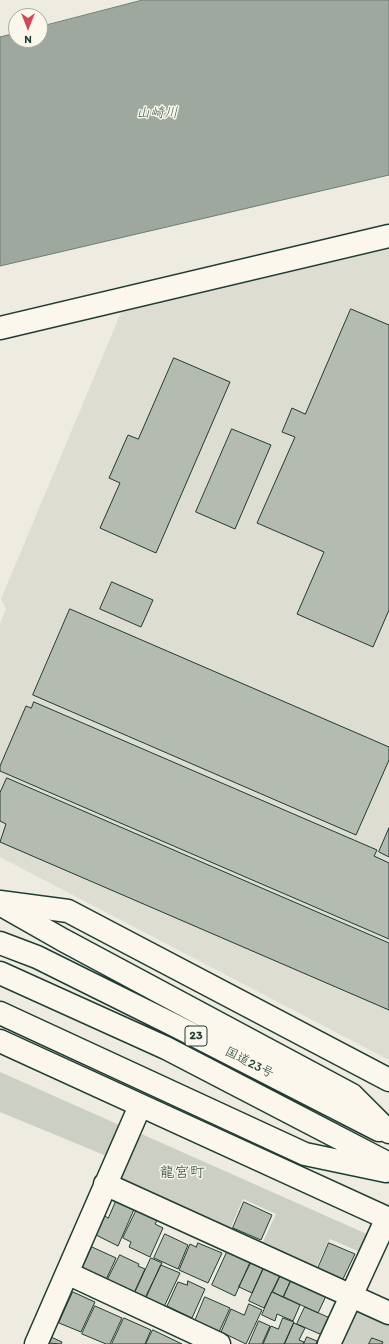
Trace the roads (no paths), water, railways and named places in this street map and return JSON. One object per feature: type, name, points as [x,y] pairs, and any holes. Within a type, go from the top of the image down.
[{"type":"main road","points":[[0,328],[389,236]]},
{"type":"main road","points":[[0,903],[68,911],[389,1080]]},
{"type":"main road","points":[[0,903],[70,944],[352,1095],[389,1132]]},
{"type":"main road","name":"国道23号","points":[[0,943],[37,957],[389,1135]]},
{"type":"main road","name":"国道23号","points":[[0,973],[166,1048],[389,1164]]},
{"type":"main road","points":[[0,1013],[305,1154],[389,1172]]},
{"type":"main road","points":[[0,1041],[388,1219],[329,1344]]},
{"type":"main road","points":[[36,1344],[140,1106]]},
{"type":"main road","points":[[105,1184],[389,1314]]},
{"type":"main road","points":[[67,1273],[219,1344]]},
{"type":"water","name":"山崎川","points":[[143,0],[389,0],[389,175],[0,266],[0,37],[8,35],[8,48],[48,48],[48,25]]},
{"type":"district","name":"龍宮町","points":[[182,1173]]}]
